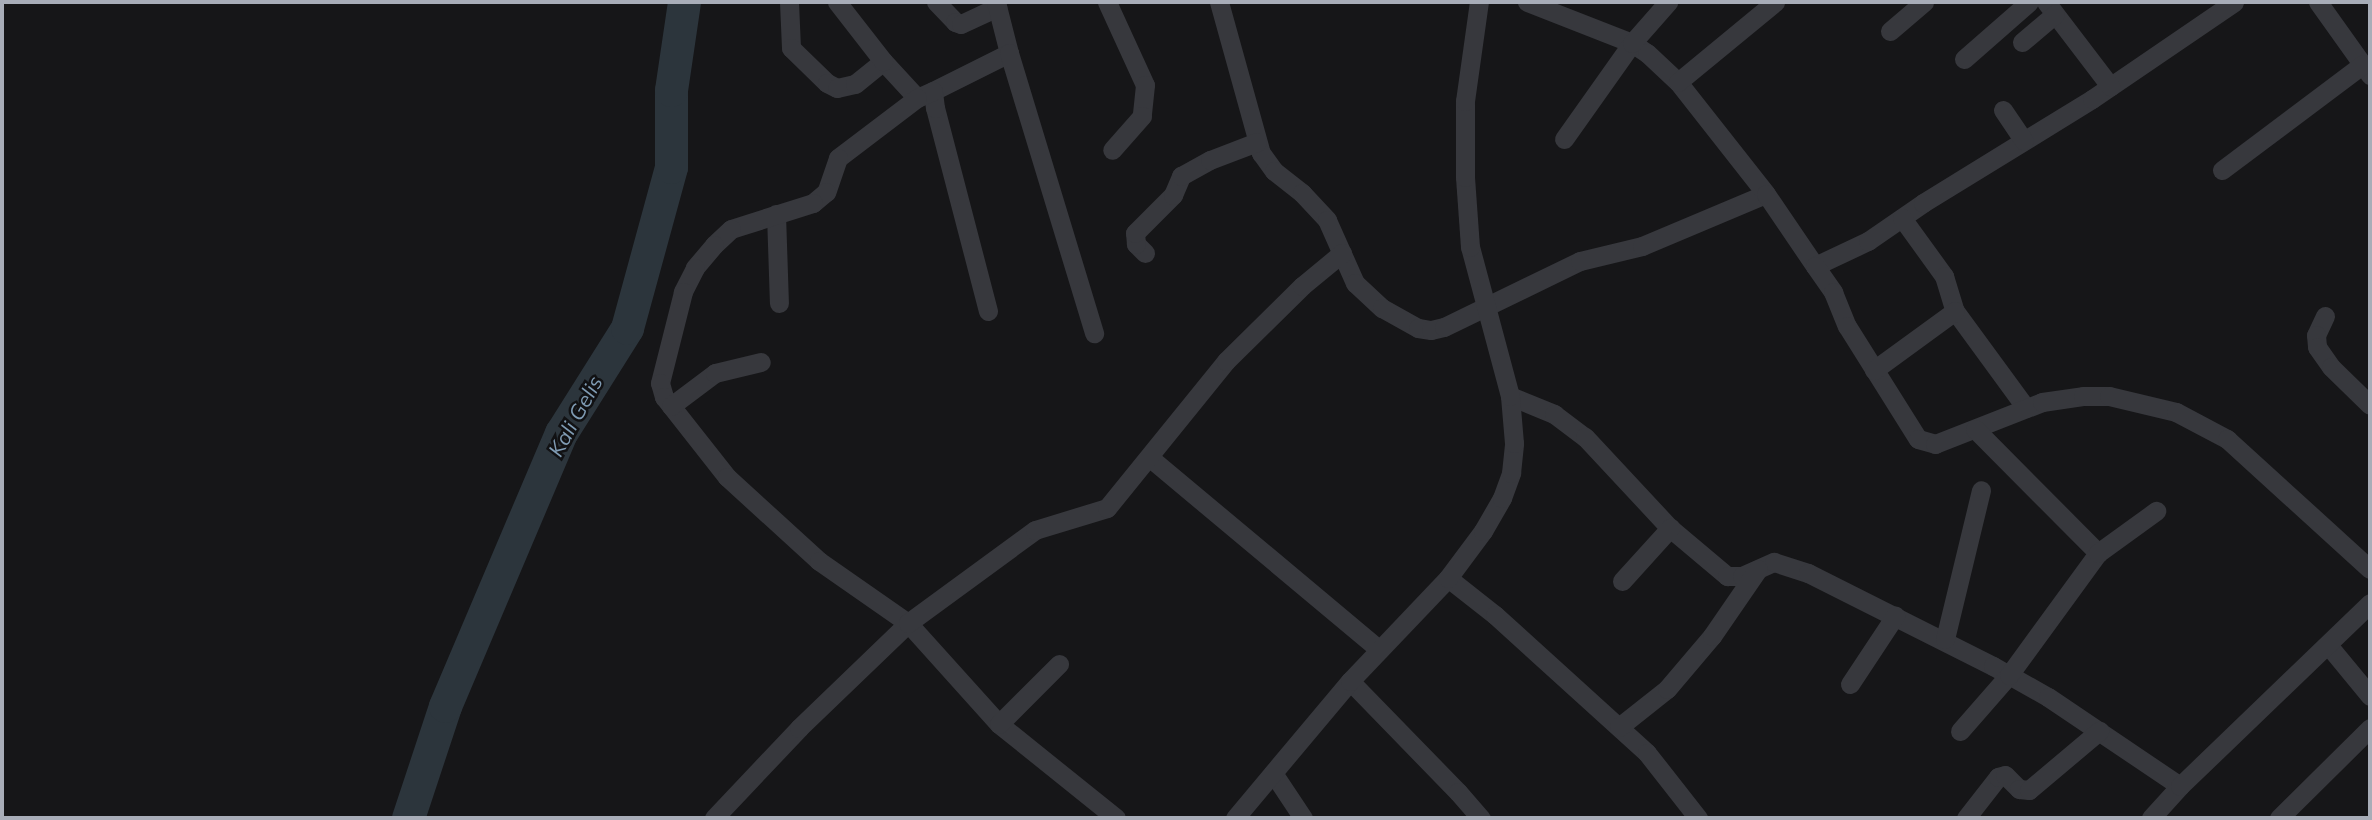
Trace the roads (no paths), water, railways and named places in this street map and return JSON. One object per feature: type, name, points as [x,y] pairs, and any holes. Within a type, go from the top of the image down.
[{"type":"street","points":[[789,2],[791,48],[827,83],[837,88],[855,84],[883,61]]},
{"type":"street","points":[[837,2],[883,61],[925,94],[935,108],[988,311]]},
{"type":"street","points":[[936,2],[954,22],[961,24],[997,5],[1009,53],[1094,333]]},
{"type":"street","points":[[1107,2],[1146,85],[1142,116],[1112,150]]},
{"type":"street","points":[[1219,2],[1258,142],[1274,172],[1302,192],[1326,220],[1355,283],[1382,308],[1418,328],[1431,330],[1444,327],[1580,261],[1642,246],[1766,194]]},
{"type":"street","points":[[1235,818],[1350,681],[1448,578],[1483,531],[1502,498],[1511,472],[1514,443],[1510,396],[1470,247],[1465,177],[1465,101],[1479,2]]},
{"type":"street","points":[[1527,2],[1632,43],[1678,82],[1766,194],[1833,292],[1847,326],[1918,439],[1936,444],[2042,402],[2109,396],[2176,412],[2227,439],[2370,569]]},
{"type":"street","points":[[1564,139],[1632,43],[1668,2]]},
{"type":"street","points":[[1678,82],[1775,2]]},
{"type":"street","points":[[1890,31],[1924,2]]},
{"type":"street","points":[[1964,59],[2029,2]]},
{"type":"street","points":[[1815,266],[1868,241],[2110,86],[2234,2]]},
{"type":"street","points":[[2222,170],[2367,69],[2318,2]]},
{"type":"street","points":[[2022,42],[2051,8],[2110,86]]},
{"type":"street","points":[[1009,53],[925,94],[838,158],[826,192],[813,203],[731,229],[695,268],[684,292],[660,383],[671,406],[727,477],[808,552],[908,623],[999,724],[1116,818]]},
{"type":"street","points":[[2003,110],[2024,141]]},
{"type":"street","points":[[1145,253],[1136,244],[1135,233],[1173,195],[1181,176],[1210,160],[1258,142]]},
{"type":"street","points":[[776,214],[779,303]]},
{"type":"street","points":[[1902,218],[1944,276],[1955,311],[2026,408]]},
{"type":"street","points":[[714,818],[799,728],[908,623],[1035,530],[1107,508],[1226,361],[1302,286],[1342,253]]},
{"type":"street","points":[[1874,370],[1955,311]]},
{"type":"street","points":[[2325,316],[2316,335],[2317,347],[2331,367],[2370,405]]},
{"type":"street","points":[[671,406],[715,373],[761,362]]},
{"type":"street","points":[[1510,396],[1554,414],[1585,437],[1670,528],[1727,576],[1742,576],[1774,562],[1808,573],[1945,639],[2009,675],[2099,731],[2179,786]]},
{"type":"street","points":[[1975,429],[2098,553]]},
{"type":"street","points":[[1149,457],[1380,649]]},
{"type":"street","points":[[1945,639],[1982,490]]},
{"type":"street","points":[[1960,731],[2009,675],[2098,553],[2156,511]]},
{"type":"street","points":[[1622,581],[1670,528]]},
{"type":"street","points":[[1619,727],[1676,679],[1712,635],[1760,566]]},
{"type":"street","points":[[1448,578],[1495,615],[1647,753],[1698,818]]},
{"type":"street","points":[[2151,818],[2179,786],[2370,603]]},
{"type":"street","points":[[1850,684],[1895,615]]},
{"type":"street","points":[[2328,645],[2370,696]]},
{"type":"street","points":[[999,724],[1059,664]]},
{"type":"street","points":[[1350,681],[1480,818]]},
{"type":"street","points":[[2279,818],[2370,728]]},
{"type":"street","points":[[1966,818],[1998,777],[2006,775],[2018,789],[2029,790],[2099,731]]},
{"type":"street","points":[[1273,773],[1303,818]]},
{"type":"waterway","name":"Kali Gelis","points":[[408,818],[445,706],[561,433],[627,328],[671,167],[671,90],[684,2]]}]
